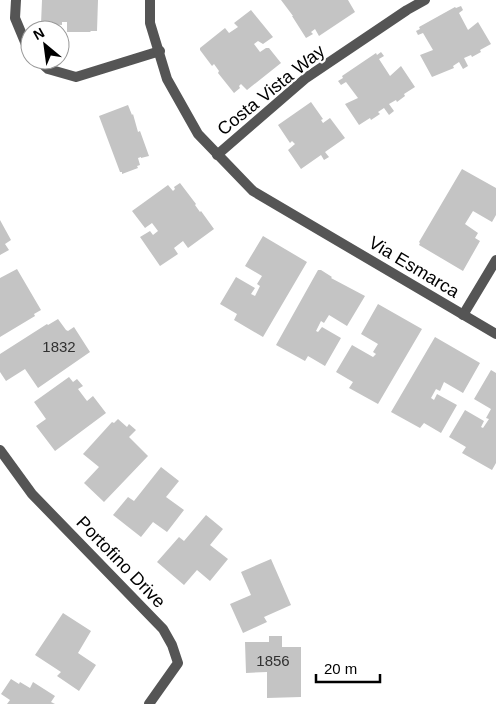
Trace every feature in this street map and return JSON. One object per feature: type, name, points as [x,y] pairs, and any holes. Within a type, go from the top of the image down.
[{"type":"street","points":[[16,0],[15,18],[20,30]]},
{"type":"street","points":[[150,0],[150,23],[167,79],[198,134],[217,155]]},
{"type":"street","name":"Costa Vista Way","points":[[317,228],[253,191],[217,155],[306,78],[407,10],[425,0]]},
{"type":"street","points":[[52,70],[76,77],[160,52]]},
{"type":"street","name":"Via Esmarca","points":[[317,228],[496,334]]},
{"type":"street","points":[[463,315],[496,260]]},
{"type":"street","name":"Portofino Drive","points":[[0,450],[32,494],[163,628],[172,645],[178,663],[149,704]]},
{"type":"building","points":[[42,0],[98,0],[97,31],[70,32],[70,20],[41,20]]},
{"type":"building","points":[[281,0],[348,0],[355,12],[319,36],[315,29],[311,32],[313,34],[306,38]]},
{"type":"building","points":[[461,6],[463,10],[459,13],[468,30],[478,22],[491,44],[472,57],[471,55],[464,58],[468,66],[463,69],[459,62],[453,66],[454,68],[432,77],[420,55],[433,50],[423,33],[418,35],[416,31],[420,29],[419,27],[455,7]]},
{"type":"building","points":[[251,10],[273,37],[263,44],[258,41],[254,44],[260,52],[269,48],[281,63],[247,90],[241,84],[240,88],[234,93],[218,73],[219,71],[214,64],[212,66],[200,48],[225,28],[229,33],[238,27],[234,23]]},
{"type":"building","points":[[381,52],[384,56],[379,59],[390,76],[401,66],[415,87],[404,94],[405,96],[397,102],[396,100],[389,104],[394,111],[389,115],[384,108],[378,112],[380,114],[359,125],[345,104],[358,98],[346,82],[341,85],[338,81],[343,78],[342,76],[376,53],[377,55]]},
{"type":"building","points":[[311,102],[323,119],[321,120],[323,123],[330,118],[345,138],[325,152],[329,157],[324,160],[321,155],[301,169],[288,150],[295,144],[292,141],[290,143],[278,125]]},
{"type":"building","points":[[128,105],[149,156],[138,158],[140,165],[137,166],[138,168],[122,174],[99,116]]},
{"type":"building","points":[[462,169],[496,188],[496,215],[492,222],[473,211],[465,224],[478,233],[475,238],[480,241],[463,271],[419,245]]},
{"type":"building","points":[[180,183],[214,229],[188,248],[183,241],[174,248],[178,254],[160,266],[140,237],[150,231],[153,235],[158,231],[152,223],[145,228],[132,211],[168,185],[173,191],[174,187]]},
{"type":"building","points":[[0,220],[11,240],[5,244],[9,250],[0,255]]},
{"type":"building","points":[[263,236],[307,262],[263,337],[234,320],[237,314],[220,304],[236,277],[255,288],[251,294],[255,296],[260,286],[257,284],[262,276],[245,266]]},
{"type":"building","points":[[17,269],[41,310],[34,314],[35,316],[0,337],[0,278]]},
{"type":"building","points":[[318,270],[365,296],[347,326],[329,315],[324,323],[321,321],[316,331],[318,332],[322,327],[341,338],[325,366],[308,356],[305,361],[276,345]]},
{"type":"building","points":[[378,304],[422,329],[378,404],[349,388],[353,382],[336,372],[352,345],[373,357],[376,354],[373,352],[378,344],[361,334]]},
{"type":"building","points":[[58,319],[68,331],[74,327],[90,352],[38,388],[25,369],[6,381],[0,372],[0,354]]},
{"type":"building","points":[[435,337],[480,363],[463,393],[444,382],[440,391],[436,389],[431,398],[434,400],[437,394],[457,405],[441,433],[424,423],[420,428],[391,412]]},
{"type":"building","points":[[491,370],[496,373],[496,463],[492,470],[462,453],[466,447],[449,437],[465,410],[484,421],[481,427],[483,428],[489,419],[486,418],[491,409],[474,399]]},
{"type":"building","points":[[69,377],[73,382],[77,379],[83,386],[78,389],[87,401],[93,396],[106,413],[55,451],[36,426],[46,419],[34,402]]},
{"type":"building","points":[[118,419],[127,427],[129,424],[136,430],[129,437],[148,456],[104,502],[84,483],[99,467],[83,454],[112,422],[114,423]]},
{"type":"building","points":[[161,467],[179,481],[166,497],[184,510],[167,532],[153,522],[141,537],[113,515],[128,497],[134,501]]},
{"type":"building","points":[[206,515],[223,529],[210,545],[228,559],[210,581],[197,570],[184,585],[157,562],[179,537],[184,541]]},
{"type":"building","points":[[271,559],[291,605],[264,617],[267,622],[243,633],[230,604],[251,595],[241,572]]},
{"type":"building","points":[[63,613],[91,631],[78,653],[96,665],[79,691],[57,676],[61,672],[35,655]]},
{"type":"building","points":[[269,636],[282,636],[282,647],[301,647],[301,697],[267,698],[267,672],[246,673],[245,642],[269,642]]},
{"type":"building","points":[[11,679],[30,688],[33,682],[55,696],[51,702],[55,704],[7,704],[10,700],[1,694]]}]
